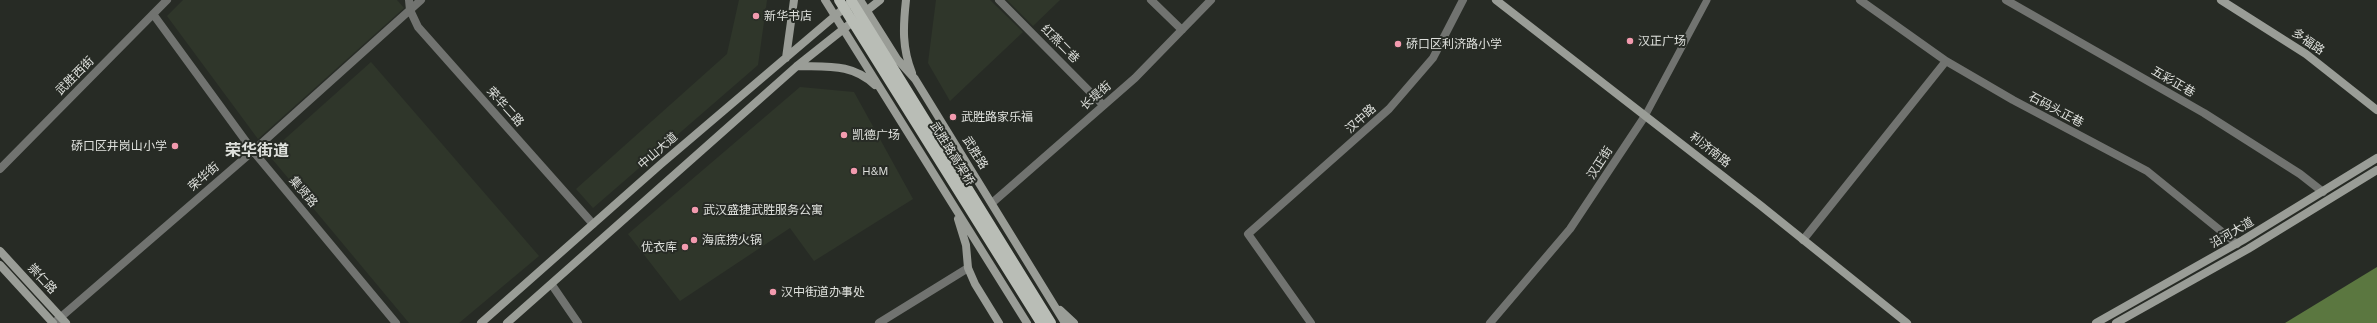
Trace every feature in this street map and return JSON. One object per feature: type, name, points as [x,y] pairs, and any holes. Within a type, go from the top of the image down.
[{"type":"main road","points":[[786,58],[794,0]]},
{"type":"main road","points":[[825,0],[1027,323]]},
{"type":"main road","name":"武胜路高架桥","points":[[839,0],[1041,323]]},
{"type":"main road","name":"武胜路高架桥","points":[[851,0],[1051,323]]},
{"type":"main road","name":"中山大道","points":[[481,323],[593,224],[854,0]]},
{"type":"main road","name":"武胜路","points":[[860,0],[897,59],[915,79],[1065,323]]},
{"type":"main road","points":[[508,323],[797,66],[880,0]]},
{"type":"main road","points":[[906,0],[903,29],[904,46],[915,79]]},
{"type":"main road","name":"利济南路","points":[[1496,0],[1907,323]]},
{"type":"main road","name":"多福路","points":[[2221,0],[2306,54],[2377,110]]},
{"type":"main road","points":[[797,66],[843,67],[867,77],[880,89]]},
{"type":"main road","name":"沿河大道","points":[[2096,323],[2237,244],[2377,158]]},
{"type":"main road","name":"沿河大道","points":[[2116,323],[2248,250],[2377,170]]},
{"type":"main road","points":[[953,205],[966,245],[968,268],[975,284],[999,323]]},
{"type":"main road","name":"崇仁路","points":[[0,251],[59,322]]},
{"type":"main road","name":"崇仁路","points":[[0,265],[59,322]]},
{"type":"main road","points":[[1053,303],[1074,323]]},
{"type":"street","name":"武胜西街","points":[[0,169],[167,0]]},
{"type":"street","name":"荣华二路","points":[[410,0],[410,10],[418,27],[593,224]]},
{"type":"street","name":"荣华街","points":[[59,322],[421,0]]},
{"type":"street","name":"红燕二巷","points":[[999,0],[1104,105]]},
{"type":"street","points":[[1151,0],[1182,30]]},
{"type":"street","name":"长堤街","points":[[992,203],[1135,78],[1211,0]]},
{"type":"street","name":"汉中路","points":[[1311,323],[1248,234],[1389,109],[1433,58],[1463,0]]},
{"type":"street","name":"汉正街","points":[[1490,323],[1570,229],[1645,116],[1707,0]]},
{"type":"street","name":"石码头正巷","points":[[1860,0],[1946,61],[2041,116],[2147,171],[2237,244]]},
{"type":"street","name":"五彩正巷","points":[[2006,0],[2204,113],[2300,174],[2323,192]]},
{"type":"street","name":"集贤路","points":[[153,14],[253,151],[396,323]]},
{"type":"street","points":[[1803,240],[1946,61]]},
{"type":"street","points":[[879,323],[968,268]]},
{"type":"street","points":[[552,285],[578,323]]},
{"type":"shaded area","points":[[183,0],[397,0],[404,8],[258,139],[167,16]]},
{"type":"shaded area","points":[[739,0],[767,0],[758,65],[593,208],[576,189],[727,54]]},
{"type":"shaded area","points":[[936,0],[990,0],[1023,32],[950,101],[928,63]]},
{"type":"shaded area","points":[[1007,0],[1060,0],[1033,26]]},
{"type":"shaded area","points":[[371,62],[539,256],[459,323],[409,323],[268,154]]},
{"type":"shaded area","points":[[800,87],[854,92],[913,199],[814,261],[790,228],[680,301],[628,234]]},
{"type":"shaded area","points":[[2377,267],[2377,323],[2285,323]]},
{"type":"place","name":"新华书店","points":[[756,16]]},
{"type":"place","name":"汉正广场","points":[[1630,41]]},
{"type":"place","name":"硚口区利济路小学","points":[[1398,44]]},
{"type":"place","name":"武胜路家乐福","points":[[953,117]]},
{"type":"place","name":"凯德广场","points":[[844,135]]},
{"type":"place","name":"硚口区井岗山小学","points":[[175,146]]},
{"type":"place","name":"H&M","points":[[854,171]]},
{"type":"place","name":"武汉盛捷武胜服务公寓","points":[[695,210]]},
{"type":"place","name":"海底捞火锅","points":[[694,240]]},
{"type":"place","name":"优衣库","points":[[685,247]]},
{"type":"place","name":"汉中街道办事处","points":[[773,292]]},
{"type":"district","name":"荣华街道","points":[[257,151]]}]
